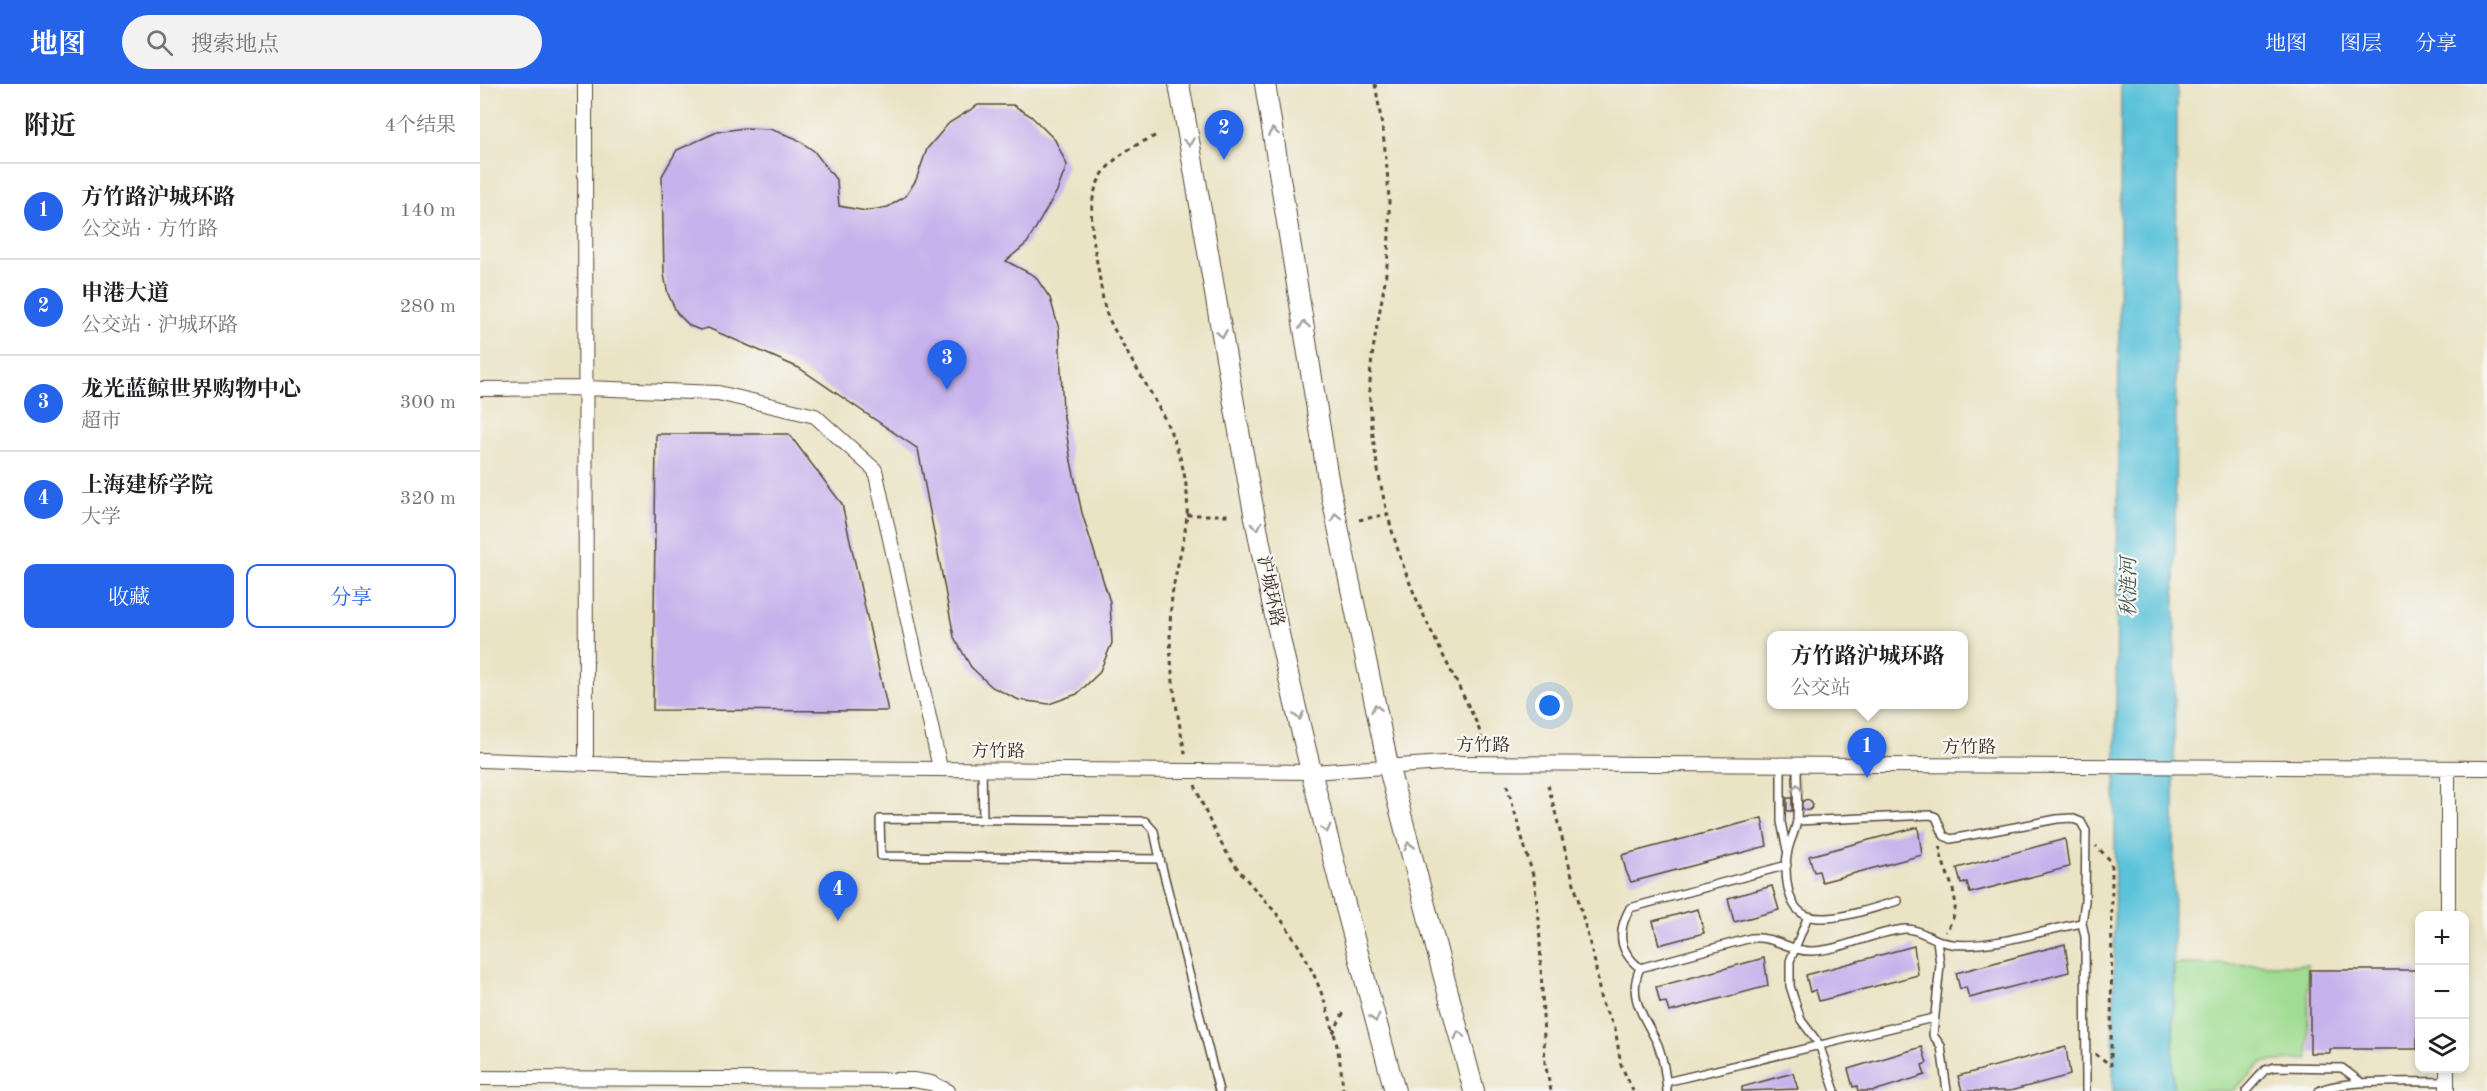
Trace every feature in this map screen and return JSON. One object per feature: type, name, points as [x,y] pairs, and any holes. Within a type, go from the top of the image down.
[{"type":"main road","name":"沪城环路","points":[[1179,84],[1239,431],[1268,579],[1312,772],[1395,1091]]},
{"type":"main road","points":[[1265,84],[1328,479],[1388,765],[1474,1091]]},
{"type":"street","points":[[585,84],[586,764]]},
{"type":"street","points":[[480,389],[586,388],[718,393],[815,416],[875,470],[940,768]]},
{"type":"street","name":"方竹路","points":[[480,760],[586,764],[1312,772],[1388,765],[1797,764],[2487,768]]},
{"type":"street","points":[[2448,769],[2448,911]]},
{"type":"street","points":[[480,1078],[698,1085],[913,1080],[931,1083],[948,1091]]},
{"type":"lane","points":[[1781,764],[1780,822],[1787,852],[1789,891],[1797,909],[1808,916],[1826,917],[1898,901]]},
{"type":"lane","points":[[1787,852],[1797,821],[1797,764]]},
{"type":"lane","points":[[982,769],[983,820]]},
{"type":"lane","points":[[1797,821],[1931,814],[1936,817],[1944,836],[1951,839],[2071,818],[2081,822],[2086,831],[2085,907],[2082,922],[2085,937],[2086,1091]]},
{"type":"lane","points":[[1160,859],[881,856],[880,819],[1146,821],[1154,831],[1219,1091]]},
{"type":"lane","points":[[1640,968],[1621,944],[1622,921],[1630,908],[1787,865]]},
{"type":"lane","points":[[1808,916],[1790,961],[1790,986],[1801,1020],[1819,1044],[1835,1091]]},
{"type":"lane","points":[[1640,968],[1750,938],[1766,937],[1794,948],[1811,951],[1892,930],[1909,929],[1950,944],[1976,945],[2082,922]]},
{"type":"lane","points":[[1937,940],[1940,965],[1933,1035],[1941,1046],[1945,1061],[1944,1076],[1947,1091]]},
{"type":"lane","points":[[1640,968],[1635,980],[1636,1000],[1641,1017],[1659,1047],[1667,1091]]},
{"type":"lane","points":[[1666,1082],[1933,1018]]},
{"type":"lane","points":[[2246,1091],[2265,1070],[2274,1066],[2342,1068],[2362,1083]]},
{"type":"lane","points":[[2319,1091],[2329,1086],[2362,1083],[2447,1080]]},
{"type":"path","points":[[1375,84],[1385,139],[1389,190],[1387,264],[1371,357],[1370,399],[1374,444],[1388,514],[1411,585],[1482,740]]},
{"type":"path","points":[[1155,136],[1132,146],[1109,165],[1096,183],[1091,208],[1093,244],[1107,315],[1169,423],[1187,494],[1187,514],[1172,596],[1169,653],[1189,769],[1212,828],[1240,873],[1288,929],[1311,965],[1333,1033],[1343,1091]]},
{"type":"path","points":[[1187,514],[1230,514]]},
{"type":"path","points":[[1359,520],[1388,514]]},
{"type":"path","points":[[1507,785],[1534,879],[1539,919],[1544,1052],[1551,1091]]},
{"type":"path","points":[[1548,785],[1597,973],[1601,1002],[1615,1028],[1621,1065],[1633,1091]]},
{"type":"path","points":[[1937,940],[1954,921],[1957,911],[1940,852],[1944,836]]},
{"type":"path","points":[[2085,1053],[2093,1053],[2111,1065],[2112,867],[2104,852],[2086,843]]},
{"type":"path","points":[[1333,1033],[1345,1010]]},
{"type":"green space","points":[[2174,964],[2308,965],[2308,1059],[2263,1062],[2233,1091],[2173,1091]]},
{"type":"water","name":"秋涟河","points":[[2121,84],[2177,84],[2173,1091],[2113,1091]]},
{"type":"building","points":[[978,105],[1013,105],[1031,116],[1055,140],[1067,165],[1057,191],[1027,243],[1006,261],[1035,276],[1050,298],[1059,329],[1063,411],[1071,461],[1082,513],[1110,602],[1112,643],[1099,673],[1077,694],[1049,704],[1019,700],[992,687],[971,667],[954,637],[918,449],[799,368],[708,328],[700,330],[690,326],[677,313],[668,294],[664,275],[662,176],[677,150],[717,132],[744,128],[770,129],[795,138],[814,151],[837,181],[839,206],[866,211],[888,207],[906,196],[916,180],[927,149],[949,123]]},
{"type":"building","points":[[656,434],[789,434],[842,504],[888,711],[653,710]]},
{"type":"building","points":[[1787,798],[1792,798],[1792,811],[1787,811]]},
{"type":"building","points":[[1807,799],[1813,805],[1807,811],[1801,805]]},
{"type":"building","points":[[1762,818],[1767,846],[1631,882],[1626,871],[1622,855]]},
{"type":"building","points":[[1918,827],[1922,855],[1822,882],[1819,871],[1814,872],[1809,856]]},
{"type":"building","points":[[2065,839],[2069,867],[1970,893],[1967,882],[1961,884],[1957,868]]},
{"type":"building","points":[[1772,886],[1779,910],[1734,922],[1728,898]]},
{"type":"building","points":[[1698,909],[1704,933],[1659,945],[1653,921]]},
{"type":"building","points":[[2065,944],[2069,972],[1969,998],[1966,987],[1960,989],[1956,973]]},
{"type":"building","points":[[1914,946],[1918,975],[1819,1001],[1816,990],[1810,992],[1806,975]]},
{"type":"building","points":[[1764,958],[1768,986],[1669,1012],[1666,1002],[1660,1003],[1656,987]]},
{"type":"building","points":[[2310,970],[2415,970],[2415,1049],[2330,1049],[2330,1053],[2310,1053]]},
{"type":"building","points":[[1922,1047],[1927,1063],[1922,1065],[1925,1075],[1874,1091],[1858,1091],[1857,1086],[1853,1087],[1848,1069]]},
{"type":"building","points":[[2066,1047],[2070,1075],[2010,1091],[1962,1091],[1958,1076]]},
{"type":"building","points":[[1793,1073],[1798,1089],[1742,1091],[1742,1087]]},
{"type":"place","name":"申港大道","points":[[1224,160]]},
{"type":"place","name":"龙光蓝鲸世界购物中心","points":[[947,390]]},
{"type":"place","name":"方竹路沪城环路","points":[[1867,778]]},
{"type":"place","name":"上海建桥学院","points":[[838,921]]}]
